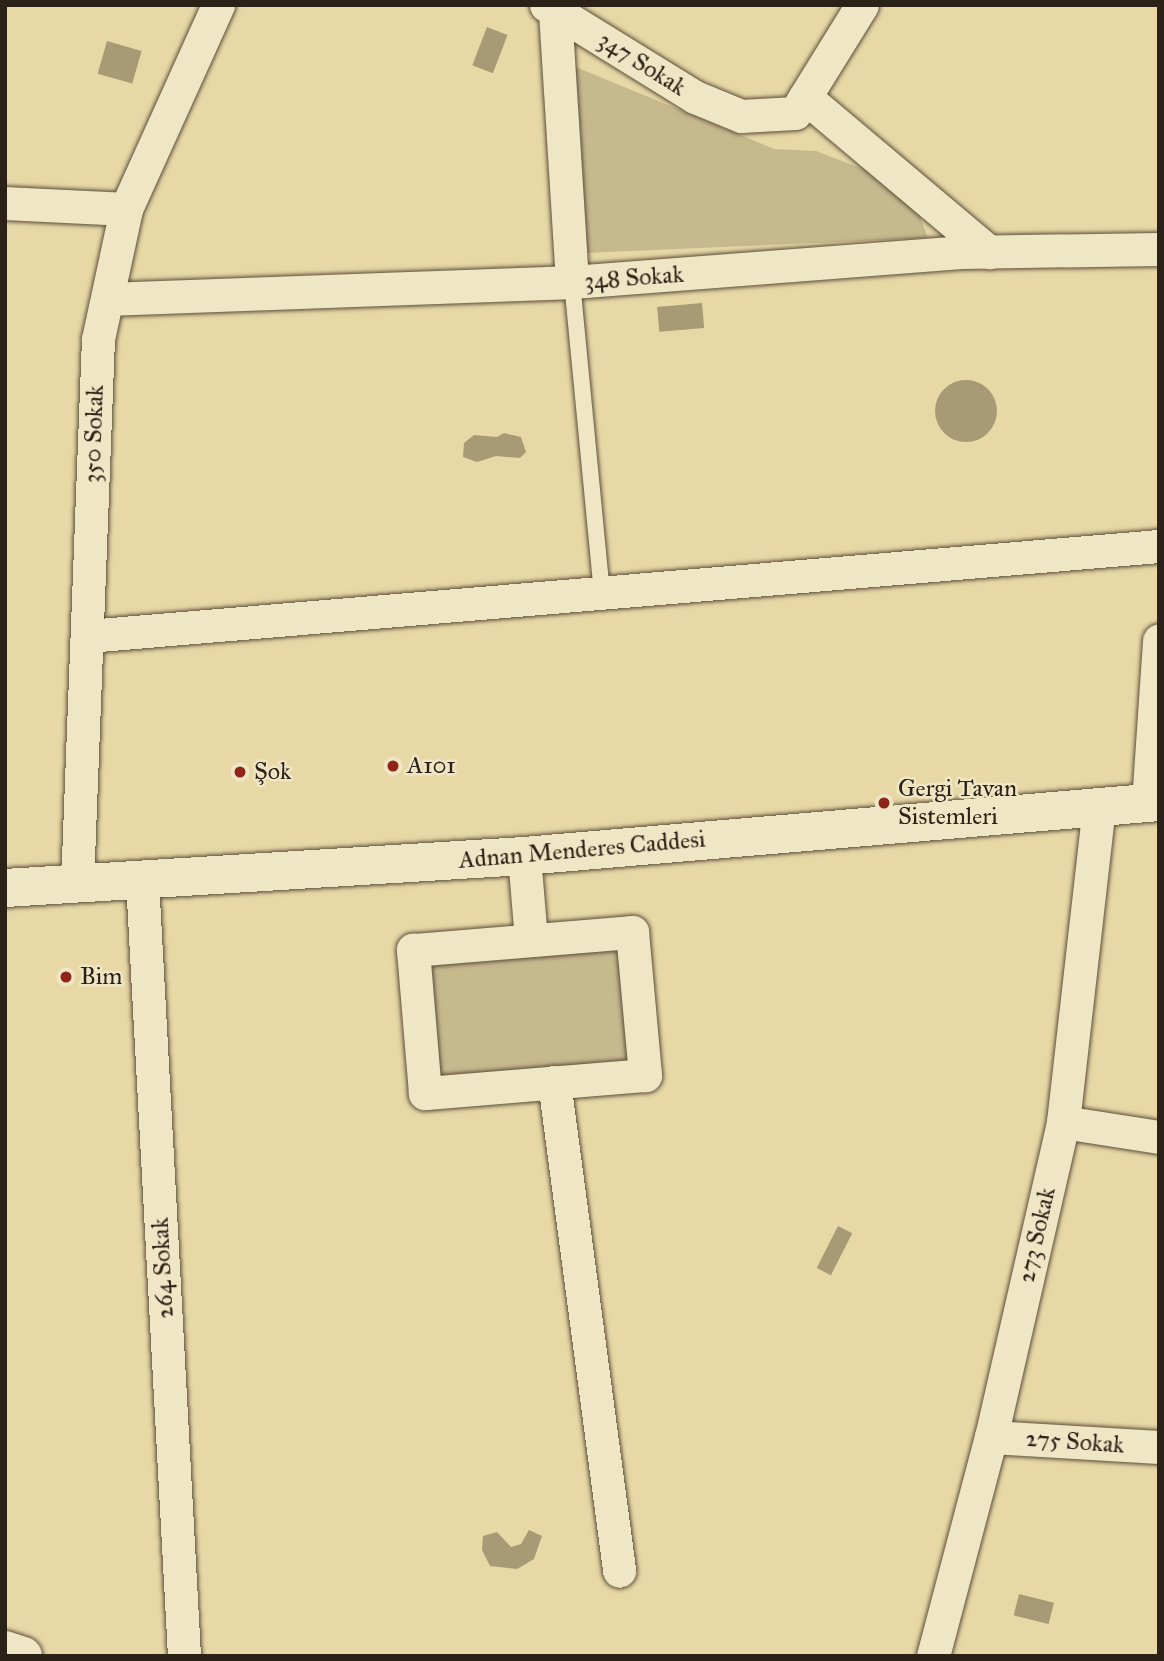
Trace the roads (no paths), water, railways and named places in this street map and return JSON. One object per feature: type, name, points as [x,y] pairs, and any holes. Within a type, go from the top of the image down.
[{"type":"street","name":"350 Sokak","points":[[78,885],[98,340],[109,299],[126,209],[218,5]]},
{"type":"street","points":[[862,5],[805,97],[989,252]]},
{"type":"street","points":[[551,8],[572,282]]},
{"type":"street","name":"347 Sokak","points":[[551,8],[695,97],[741,116],[795,113],[805,97]]},
{"type":"street","points":[[5,203],[126,209]]},
{"type":"street","name":"348 Sokak","points":[[109,299],[572,282],[989,252],[1159,249]]},
{"type":"street","points":[[87,636],[1159,546]]},
{"type":"street","points":[[1153,803],[1159,640]]},
{"type":"street","name":"Adnan Menderes Caddesi","points":[[5,888],[524,856],[1153,803]]},
{"type":"street","name":"273 Sokak","points":[[933,1656],[991,1437],[1063,1122],[1099,806]]},
{"type":"street","points":[[524,856],[531,940]]},
{"type":"street","name":"264 Sokak","points":[[142,880],[184,1656]]},
{"type":"street","points":[[632,932],[645,1075],[425,1093],[413,950],[531,940],[632,932]]},
{"type":"street","points":[[554,1082],[619,1571]]},
{"type":"street","points":[[1063,1122],[1159,1137]]},
{"type":"street","name":"275 Sokak","points":[[991,1437],[1159,1447]]},
{"type":"street","points":[[5,1650],[23,1656]]},
{"type":"lane","points":[[572,282],[602,592]]},
{"type":"place","name":"A101","points":[[393,766]]},
{"type":"place","name":"Şok","points":[[240,772]]},
{"type":"place","name":"Gergi Tavan Sistemleri","points":[[884,803]]},
{"type":"place","name":"Bim","points":[[66,977]]}]
